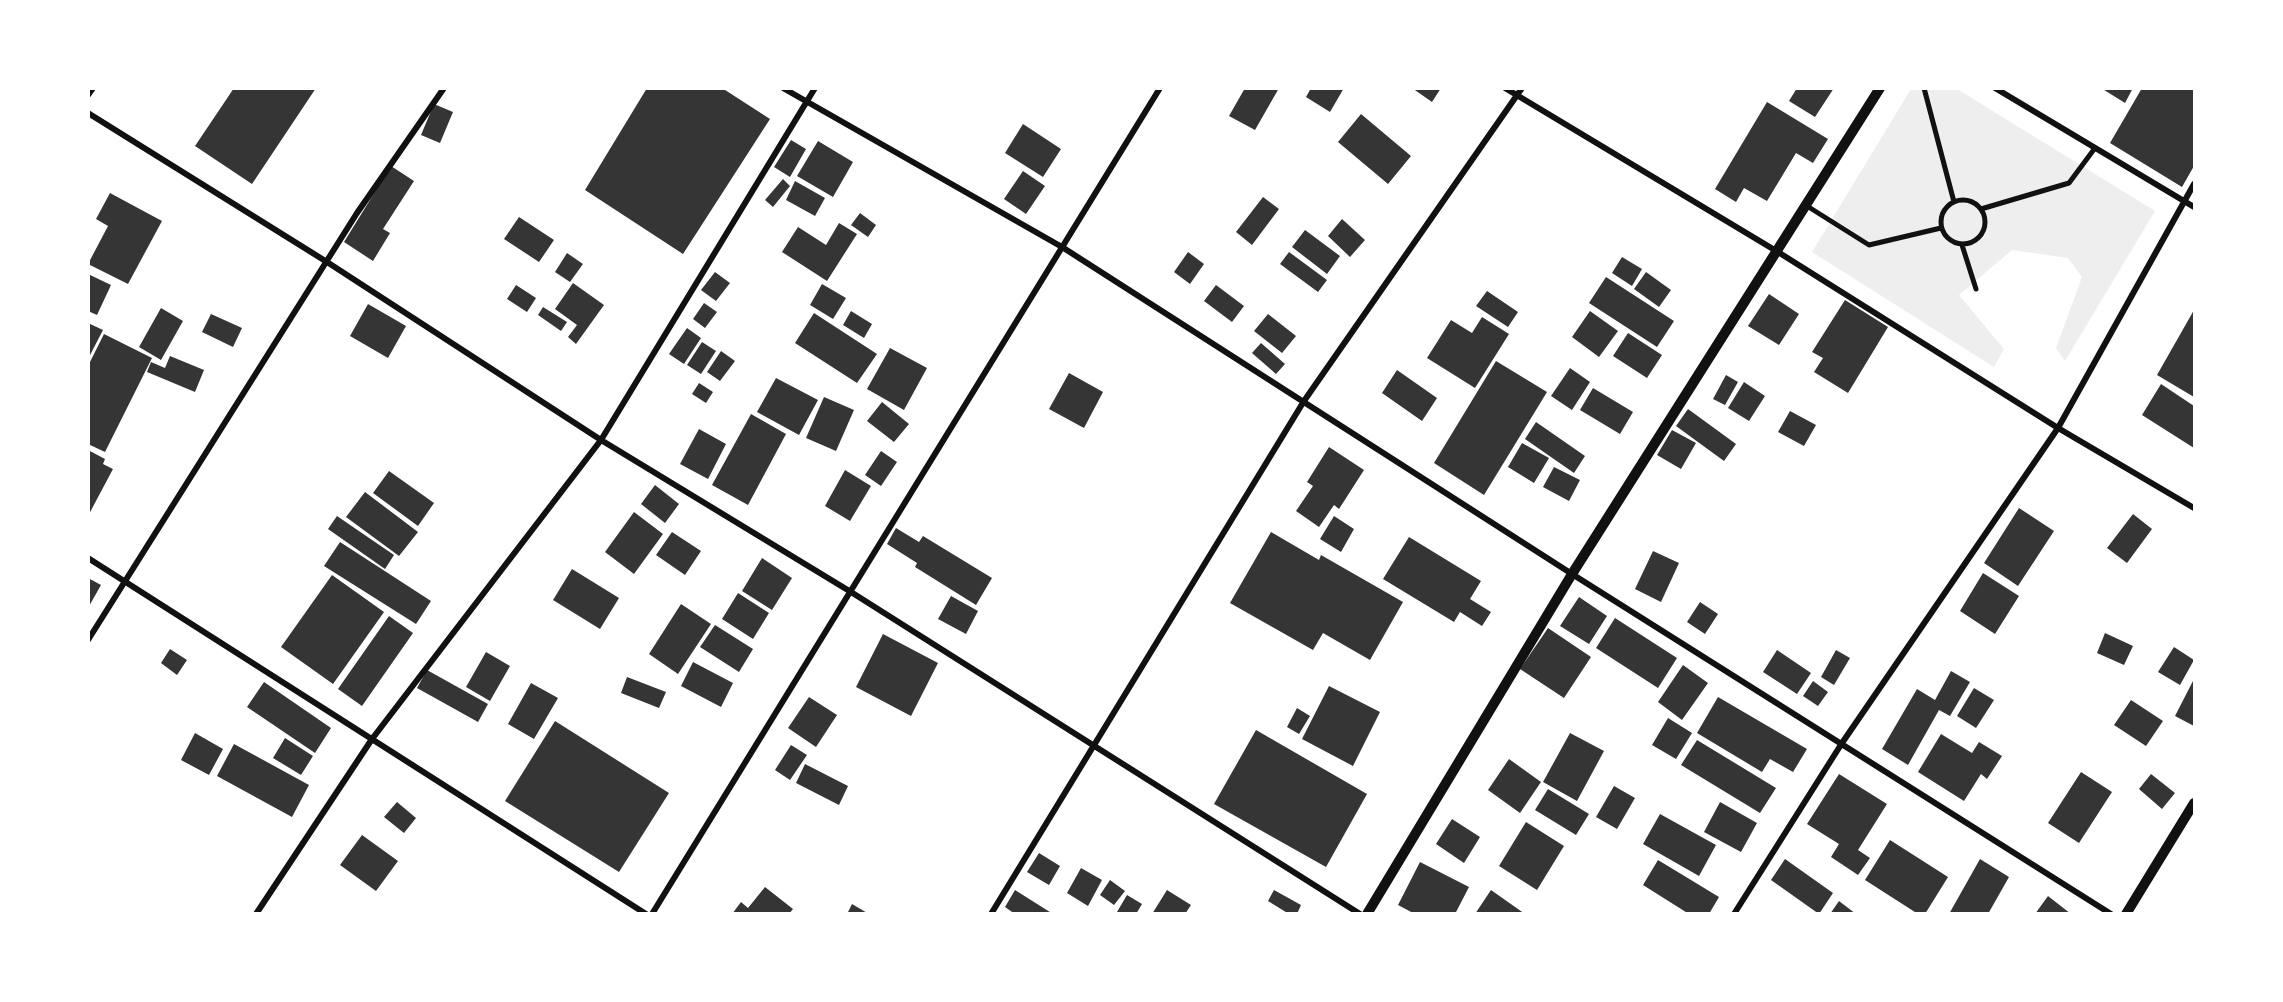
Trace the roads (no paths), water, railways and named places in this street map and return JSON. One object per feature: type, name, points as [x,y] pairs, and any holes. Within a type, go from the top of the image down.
[{"type":"street","points":[[88,95],[93,88]]},
{"type":"street","points":[[88,640],[357,213],[444,88]]},
{"type":"street","points":[[783,88],[1062,248],[1572,574],[2111,914]]},
{"type":"street","points":[[256,914],[372,739],[602,440],[815,88]]},
{"type":"street","points":[[652,914],[1160,88]]},
{"type":"street","points":[[1505,88],[1778,252],[2058,428],[2194,508]]},
{"type":"street","points":[[991,914],[1304,401],[1522,88]]},
{"type":"street","points":[[1367,914],[1572,574],[1880,88]]},
{"type":"street","points":[[1924,88],[1954,202]]},
{"type":"street","points":[[1995,88],[2194,207]]},
{"type":"street","points":[[88,113],[327,262],[602,440],[1094,744],[1360,914]]},
{"type":"street","points":[[1981,209],[2069,183],[2095,148]]},
{"type":"street","points":[[1734,914],[1842,743],[2058,428],[2194,184]]},
{"type":"street","points":[[1969,201],[1981,209],[1984,216],[1984,230],[1976,241],[1962,245],[1949,240],[1941,228],[1943,213],[1954,202],[1969,201]]},
{"type":"street","points":[[1807,206],[1869,245],[1941,228]]},
{"type":"street","points":[[1962,245],[1976,289]]},
{"type":"street","points":[[88,558],[646,914]]},
{"type":"street","points":[[2126,914],[2194,803]]}]
